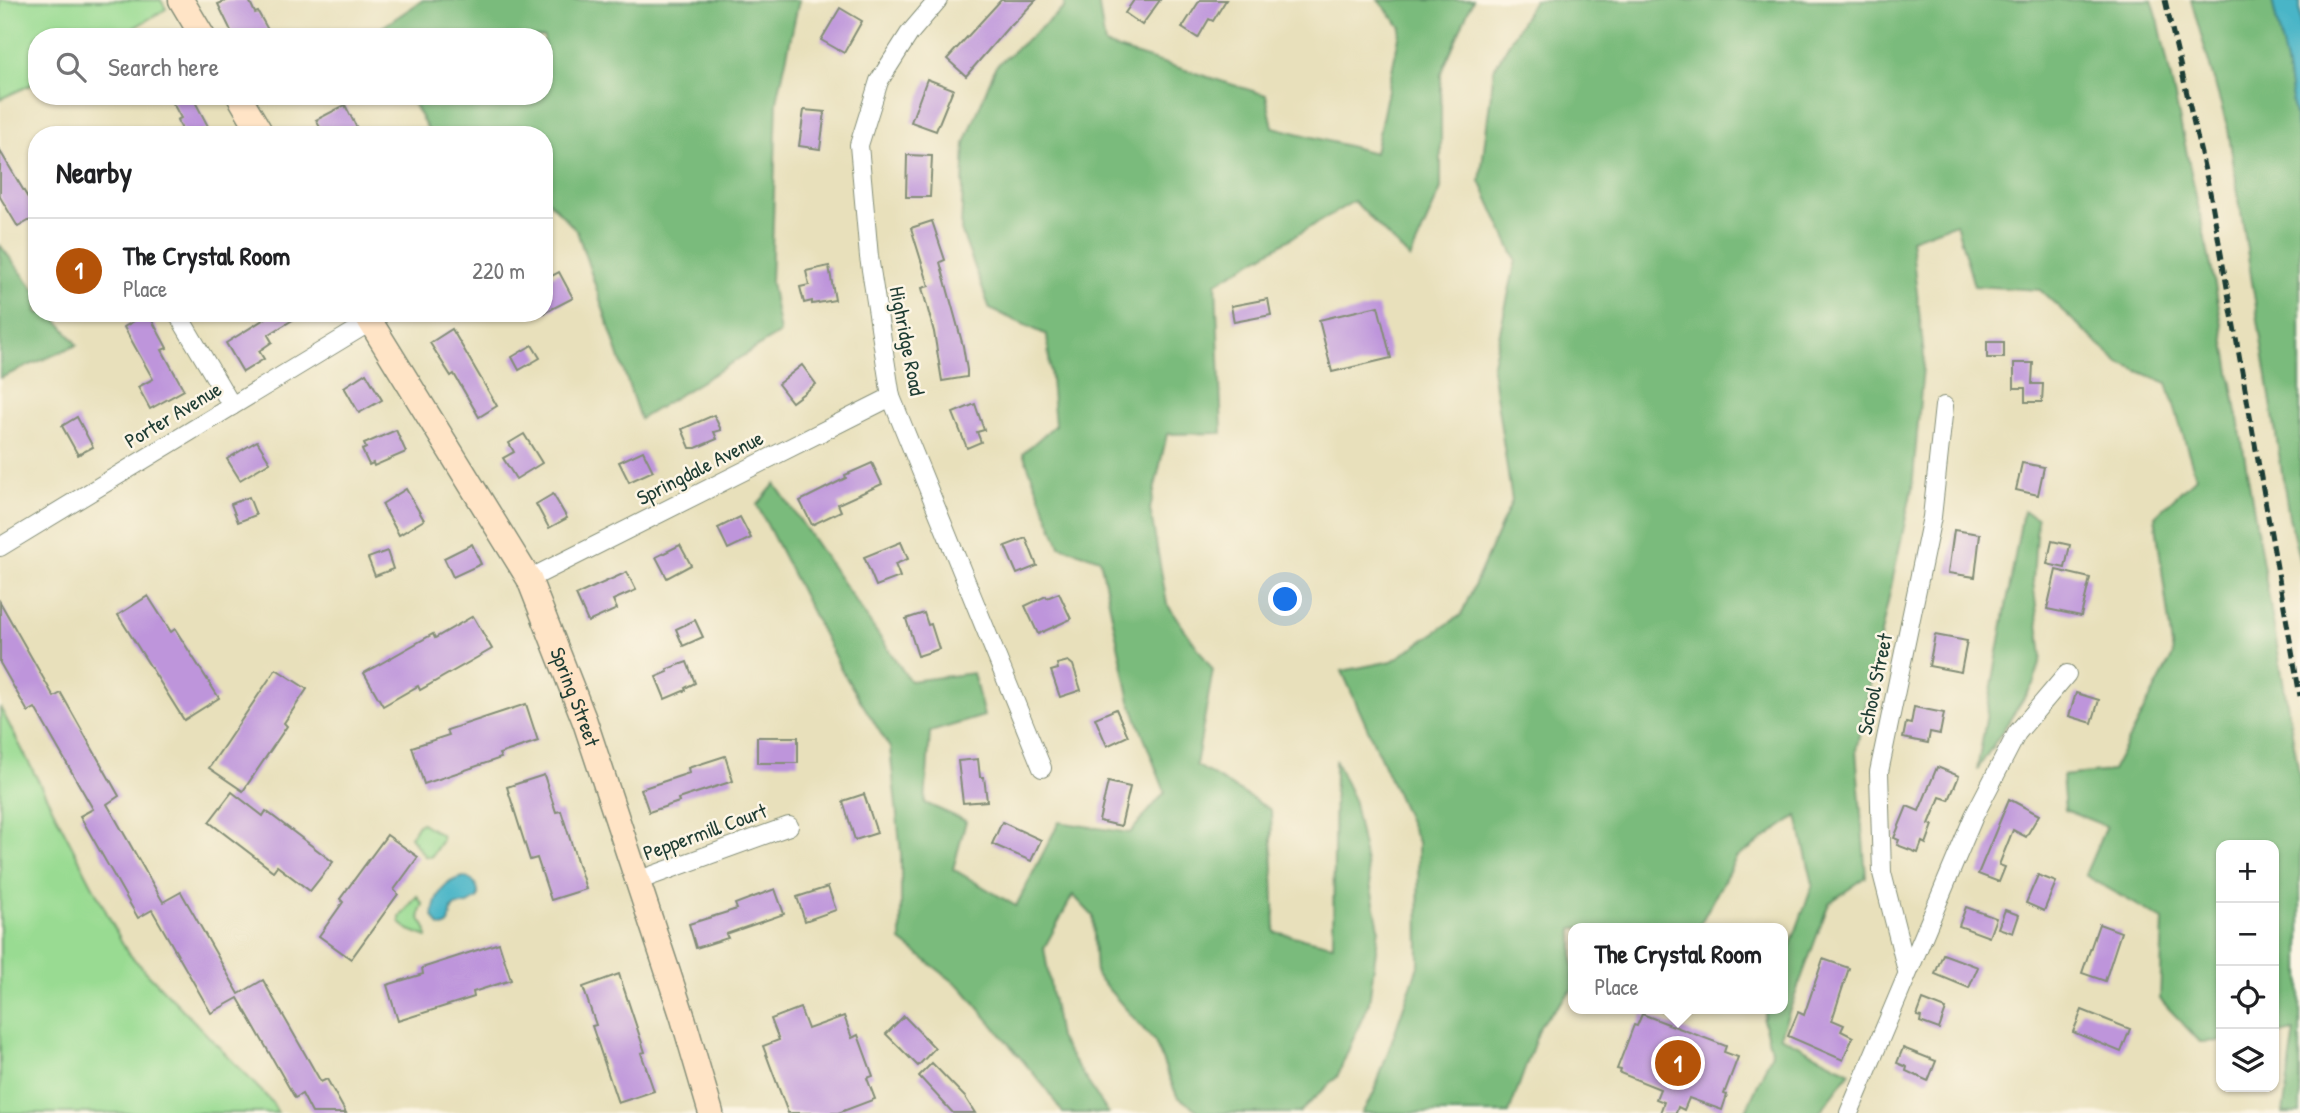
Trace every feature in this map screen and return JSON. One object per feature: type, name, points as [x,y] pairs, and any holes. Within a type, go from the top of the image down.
[{"type":"main road","points":[[181,0],[198,28]]},
{"type":"main road","points":[[244,105],[257,126]]},
{"type":"main road","name":"Spring Street","points":[[369,322],[529,579],[585,722],[683,1018],[711,1113]]},
{"type":"street","name":"Highridge Road","points":[[938,0],[909,34],[879,81],[859,145],[869,257],[891,397],[1042,768]]},
{"type":"street","points":[[182,322],[232,406]]},
{"type":"street","name":"Porter Avenue","points":[[0,547],[232,406],[361,322]]},
{"type":"street","name":"Springdale Avenue","points":[[529,579],[891,397]]},
{"type":"street","name":"School Street","points":[[1907,971],[1882,873],[1879,772],[1932,517],[1944,406]]},
{"type":"street","points":[[1849,1113],[1974,816],[2017,733],[2067,674]]},
{"type":"street","name":"Peppermill Court","points":[[637,881],[789,826]]},
{"type":"green space","points":[[0,0],[161,0],[166,9],[133,28],[28,28],[28,86],[0,99]]},
{"type":"green space","points":[[423,0],[799,0],[777,101],[771,282],[780,333],[640,419],[577,231],[553,206],[553,126],[426,126],[414,105],[553,105],[553,28],[381,28]]},
{"type":"green space","points":[[1065,0],[1098,0],[1105,45],[1266,95],[1273,127],[1375,153],[1401,27],[1378,0],[1473,0],[1441,74],[1441,189],[1410,259],[1354,201],[1216,283],[1222,433],[1167,434],[1150,509],[1167,604],[1213,670],[1196,765],[1271,810],[1275,932],[1333,945],[1335,760],[1353,798],[1379,928],[1369,1002],[1337,1077],[1299,1113],[1201,1113],[1177,1096],[1155,1042],[1096,975],[1093,916],[1073,895],[1044,948],[1059,1038],[1108,1113],[1063,1113],[1044,1086],[963,989],[901,941],[901,854],[890,748],[842,671],[757,505],[775,484],[910,681],[973,673],[984,716],[930,732],[925,803],[966,821],[953,869],[1016,906],[1059,822],[1130,833],[1165,792],[1130,701],[1100,559],[1060,546],[1023,453],[1055,425],[1047,335],[990,309],[961,230],[965,143],[996,66],[1064,8]]},
{"type":"green space","points":[[1534,0],[2152,0],[2215,285],[2300,779],[2300,1113],[2283,1113],[2295,1031],[2279,1034],[2279,840],[2216,840],[2216,1041],[2200,1042],[2160,999],[2163,920],[2085,875],[2106,826],[2065,810],[2062,776],[2112,771],[2173,655],[2155,516],[2196,477],[2167,383],[2119,363],[2040,290],[1974,286],[1956,223],[1911,239],[1924,356],[1912,489],[1856,750],[1866,877],[1829,903],[1780,1036],[1850,1072],[1819,1113],[1745,1113],[1772,1053],[1763,1020],[1765,1014],[1788,1014],[1788,952],[1813,884],[1797,816],[1736,858],[1701,923],[1568,923],[1568,994],[1541,1024],[1509,1113],[1362,1113],[1373,1095],[1419,963],[1418,842],[1342,671],[1392,661],[1461,615],[1512,501],[1492,368],[1516,260],[1480,181],[1494,69]]},
{"type":"green space","points":[[2191,0],[2272,0],[2286,63],[2300,147],[2300,563],[2289,517],[2228,129]]},
{"type":"green space","points":[[0,245],[28,281],[28,322],[59,322],[77,345],[0,378]]},
{"type":"green space","points":[[2023,511],[2037,518],[2033,581],[2042,657],[2033,684],[1977,770]]},
{"type":"green space","points":[[0,707],[127,952],[272,1102],[278,1113],[0,1113]]},
{"type":"green space","points":[[422,823],[441,835],[442,840],[431,857],[425,856],[410,837],[418,824]]},
{"type":"green space","points":[[417,896],[423,905],[420,919],[426,928],[427,937],[400,923],[400,917]]},
{"type":"water","points":[[2272,0],[2300,0],[2300,147],[2286,63]]},
{"type":"water","points":[[464,877],[476,884],[478,898],[468,904],[455,906],[449,924],[439,926],[433,916],[435,902],[441,890]]},
{"type":"building","points":[[228,0],[249,0],[267,28],[230,28],[218,4]]},
{"type":"building","points":[[1001,0],[1036,0],[1011,24],[966,76],[947,59]]},
{"type":"building","points":[[1134,0],[1160,0],[1142,25],[1125,13]]},
{"type":"building","points":[[1200,0],[1226,0],[1213,21],[1209,19],[1198,38],[1182,28]]},
{"type":"building","points":[[840,8],[862,21],[844,53],[821,40]]},
{"type":"building","points":[[927,79],[953,89],[936,131],[911,122]]},
{"type":"building","points":[[174,105],[197,105],[208,126],[180,126],[177,120],[181,118]]},
{"type":"building","points":[[345,105],[356,126],[319,126],[316,120]]},
{"type":"building","points":[[804,110],[825,112],[820,149],[799,146]]},
{"type":"building","points":[[0,151],[28,198],[28,221],[18,227],[0,197]]},
{"type":"building","points":[[907,155],[932,156],[930,197],[906,197]]},
{"type":"building","points":[[932,221],[945,260],[940,262],[967,370],[967,377],[942,381],[934,332],[922,288],[929,286],[911,228]]},
{"type":"building","points":[[829,266],[835,300],[804,303],[800,287],[809,285],[806,271]]},
{"type":"building","points":[[559,272],[573,298],[553,308],[553,275]]},
{"type":"building","points":[[1268,299],[1271,315],[1234,322],[1231,306]]},
{"type":"building","points":[[1378,306],[1391,358],[1332,372],[1319,320]]},
{"type":"building","points":[[133,322],[153,322],[167,348],[162,350],[184,390],[150,409],[138,387],[153,379],[124,327]]},
{"type":"building","points":[[260,322],[289,322],[268,335],[272,342],[259,351],[264,359],[243,372],[226,343]]},
{"type":"building","points":[[452,329],[497,406],[479,417],[454,374],[451,376],[430,343]]},
{"type":"building","points":[[1987,342],[2004,342],[2004,358],[1987,358]]},
{"type":"building","points":[[532,345],[540,358],[519,370],[512,357]]},
{"type":"building","points":[[2014,363],[2033,363],[2032,384],[2043,384],[2042,402],[2025,402],[2025,388],[2014,388]]},
{"type":"building","points":[[802,365],[816,384],[792,402],[778,384]]},
{"type":"building","points":[[366,373],[382,400],[359,413],[344,387]]},
{"type":"building","points":[[975,404],[984,430],[977,432],[981,442],[967,448],[953,413]]},
{"type":"building","points":[[714,415],[721,430],[714,432],[717,439],[690,448],[682,429]]},
{"type":"building","points":[[77,417],[93,447],[78,455],[62,426]]},
{"type":"building","points":[[396,430],[406,452],[374,466],[373,463],[369,465],[362,450],[366,448],[364,444]]},
{"type":"building","points":[[524,434],[542,463],[516,479],[503,458],[514,452],[509,443]]},
{"type":"building","points":[[257,441],[270,462],[240,480],[227,459]]},
{"type":"building","points":[[643,451],[653,471],[629,482],[619,462]]},
{"type":"building","points":[[872,463],[882,484],[838,504],[841,511],[812,525],[800,501]]},
{"type":"building","points":[[2022,463],[2044,467],[2038,495],[2016,490]]},
{"type":"building","points":[[406,489],[424,520],[399,535],[382,504]]},
{"type":"building","points":[[553,494],[567,518],[549,528],[536,504]]},
{"type":"building","points":[[249,497],[256,515],[238,522],[231,504]]},
{"type":"building","points":[[740,517],[751,538],[728,549],[718,528]]},
{"type":"building","points":[[1954,530],[1980,534],[1975,577],[1948,573]]},
{"type":"building","points":[[1026,538],[1037,566],[1017,574],[1005,546]]},
{"type":"building","points":[[2052,541],[2070,545],[2065,568],[2047,564]]},
{"type":"building","points":[[901,542],[908,559],[895,564],[900,577],[876,586],[864,557]]},
{"type":"building","points":[[472,544],[481,564],[453,577],[444,558]]},
{"type":"building","points":[[680,545],[691,565],[667,578],[656,557]]},
{"type":"building","points":[[387,551],[393,569],[375,576],[368,558]]},
{"type":"building","points":[[2056,570],[2090,578],[2081,616],[2047,609]]},
{"type":"building","points":[[627,572],[636,590],[613,600],[617,609],[588,622],[576,595]]},
{"type":"building","points":[[1059,593],[1071,619],[1038,634],[1025,606]]},
{"type":"building","points":[[148,596],[171,632],[175,629],[219,698],[184,720],[118,615]]},
{"type":"building","points":[[0,602],[54,697],[61,693],[119,796],[107,804],[163,902],[181,892],[239,994],[263,980],[321,1082],[327,1079],[346,1113],[312,1113],[302,1094],[295,1098],[238,998],[211,1013],[152,910],[138,918],[80,816],[93,809],[35,708],[28,712],[0,663]]},
{"type":"building","points":[[924,613],[928,625],[931,624],[939,649],[918,656],[906,619]]},
{"type":"building","points":[[473,616],[492,649],[420,690],[418,686],[383,706],[364,673],[433,634],[435,638]]},
{"type":"building","points":[[695,620],[703,637],[683,646],[676,629]]},
{"type":"building","points":[[1935,635],[1967,641],[1961,672],[1929,666]]},
{"type":"building","points":[[1068,661],[1073,665],[1081,690],[1060,697],[1051,671],[1058,669],[1057,664]]},
{"type":"building","points":[[687,662],[695,683],[665,699],[656,677],[668,672],[667,669]]},
{"type":"building","points":[[276,669],[307,689],[284,723],[287,726],[243,791],[209,768]]},
{"type":"building","points":[[2076,693],[2099,700],[2092,723],[2069,716]]},
{"type":"building","points":[[526,704],[538,741],[499,754],[501,758],[424,784],[412,747],[449,735],[447,730]]},
{"type":"building","points":[[1914,707],[1944,713],[1940,734],[1930,732],[1928,743],[1903,738],[1906,723],[1911,724]]},
{"type":"building","points":[[1116,709],[1128,736],[1107,746],[1095,718]]},
{"type":"building","points":[[757,737],[798,737],[798,763],[757,763]]},
{"type":"building","points":[[725,756],[733,781],[678,799],[679,802],[649,812],[641,789],[689,773],[688,768]]},
{"type":"building","points":[[978,759],[987,801],[963,803],[958,761]]},
{"type":"building","points":[[1937,767],[1959,776],[1949,800],[1940,797],[1929,824],[1933,825],[1926,844],[1922,842],[1918,853],[1897,845],[1899,840],[1894,838],[1907,806],[1919,811]]},
{"type":"building","points":[[544,775],[556,812],[561,811],[586,889],[551,900],[537,858],[530,860],[507,787]]},
{"type":"building","points":[[1108,782],[1130,787],[1121,826],[1099,821]]},
{"type":"building","points":[[232,792],[263,816],[266,811],[333,862],[310,891],[277,866],[273,871],[209,822]]},
{"type":"building","points":[[864,794],[877,833],[855,840],[843,801]]},
{"type":"building","points":[[2009,799],[2039,815],[2026,837],[2013,830],[1999,865],[2005,867],[1999,882],[1978,874]]},
{"type":"building","points":[[1002,822],[1041,840],[1031,861],[992,844]]},
{"type":"building","points":[[387,835],[418,857],[394,890],[398,894],[351,959],[319,936],[343,902],[340,899]]},
{"type":"building","points":[[2038,875],[2056,882],[2044,911],[2026,903]]},
{"type":"building","points":[[828,887],[836,910],[805,921],[797,897]]},
{"type":"building","points":[[775,889],[784,914],[726,934],[728,938],[696,948],[689,924],[737,909],[735,904]]},
{"type":"building","points":[[1966,907],[1996,918],[1989,937],[1959,926]]},
{"type":"building","points":[[2005,910],[2019,915],[2013,933],[1998,928]]},
{"type":"building","points":[[2099,924],[2121,932],[2105,981],[2082,973]]},
{"type":"building","points":[[499,943],[511,980],[473,992],[474,997],[398,1021],[387,985],[423,974],[422,968]]},
{"type":"building","points":[[1943,954],[1978,967],[1969,988],[1935,974]]},
{"type":"building","points":[[1823,959],[1849,968],[1832,1020],[1844,1025],[1841,1031],[1853,1037],[1843,1060],[1788,1036],[1798,1012],[1804,1015]]},
{"type":"building","points":[[619,974],[645,1052],[641,1053],[654,1091],[618,1103],[592,1026],[596,1025],[583,987]]},
{"type":"building","points":[[1923,1000],[1946,1009],[1939,1029],[1920,1022],[1921,1017],[1917,1016]]},
{"type":"building","points":[[800,1008],[808,1029],[844,1016],[852,1038],[858,1035],[873,1076],[867,1078],[875,1099],[838,1113],[788,1113],[763,1046],[779,1040],[771,1019]]},
{"type":"building","points":[[2082,1010],[2130,1029],[2121,1052],[2073,1032]]},
{"type":"building","points":[[1642,1014],[1726,1046],[1724,1052],[1738,1057],[1724,1094],[1727,1095],[1722,1110],[1689,1098],[1684,1110],[1678,1107],[1676,1113],[1660,1113],[1664,1102],[1656,1099],[1660,1089],[1620,1073],[1621,1070],[1617,1069],[1634,1025],[1637,1026]]},
{"type":"building","points":[[904,1016],[935,1048],[918,1066],[886,1034]]},
{"type":"building","points":[[1903,1048],[1936,1061],[1928,1081],[1906,1071],[1907,1067],[1897,1063]]},
{"type":"building","points":[[932,1063],[965,1097],[975,1113],[953,1113],[919,1076]]},
{"type":"railway","points":[[2165,0],[2210,192],[2300,696]]},
{"type":"place","name":"The Crystal Room","points":[[1678,1063]]}]
